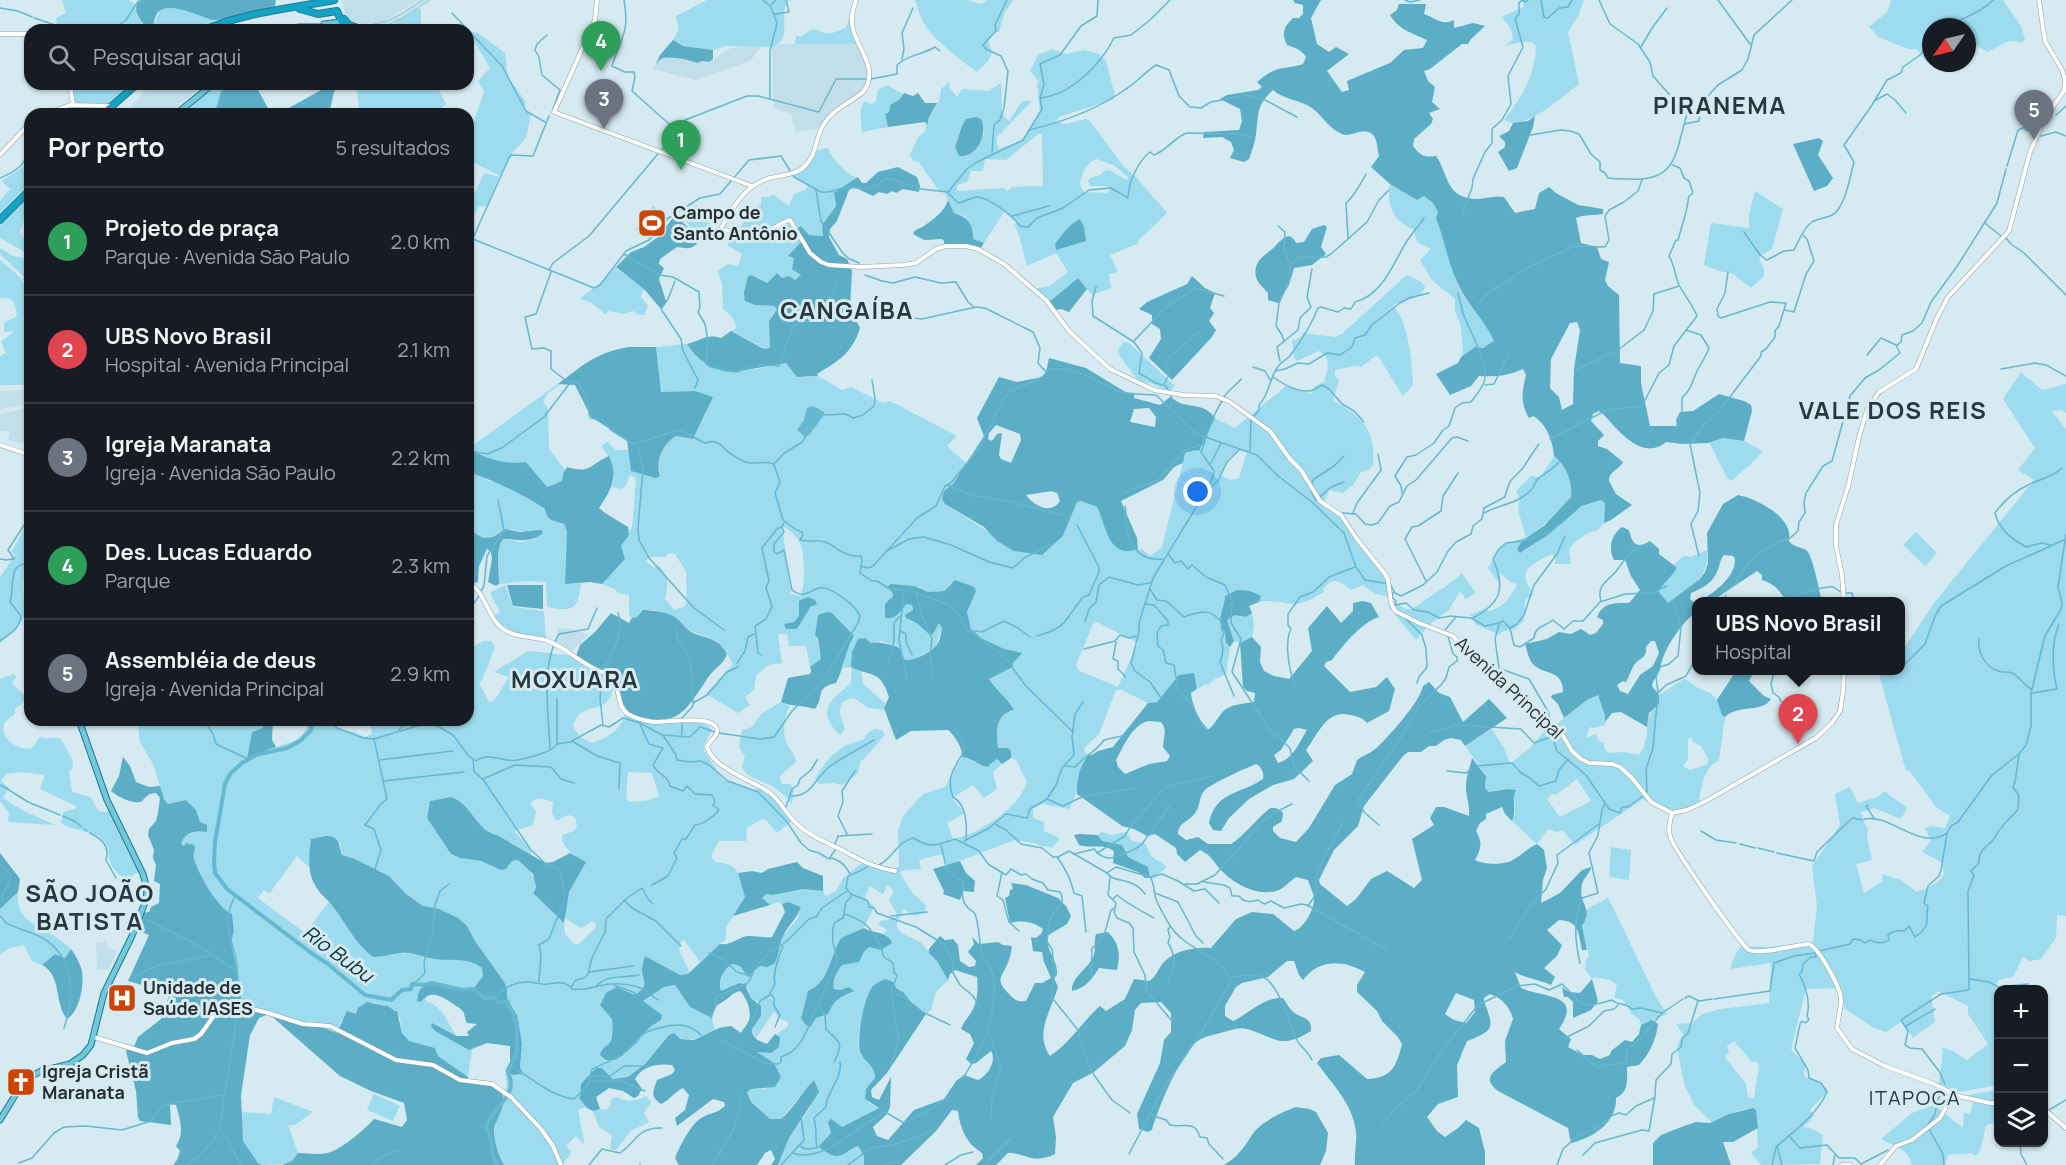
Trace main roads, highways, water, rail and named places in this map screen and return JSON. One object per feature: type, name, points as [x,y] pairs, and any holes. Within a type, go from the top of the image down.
[{"type":"highway","points":[[308,9],[307,3],[334,0]]},
{"type":"highway","points":[[319,2],[319,12],[324,13]]},
{"type":"highway","points":[[212,24],[319,2]]},
{"type":"highway","points":[[223,24],[293,8],[308,9],[318,14],[334,10],[339,24]]},
{"type":"highway","points":[[108,108],[131,90]]},
{"type":"highway","points":[[113,108],[133,90]]},
{"type":"highway","points":[[0,220],[24,196]]},
{"type":"highway","points":[[0,225],[24,200]]},
{"type":"main road","points":[[386,24],[426,0]]},
{"type":"main road","points":[[183,108],[206,90]]},
{"type":"main road","points":[[0,1120],[25,1081],[46,1069],[70,1064],[90,1046],[94,1037],[99,1008],[144,907],[147,889],[143,874],[107,800],[81,726]]},
{"type":"waterway","points":[[120,24],[126,20],[139,0]]},
{"type":"waterway","points":[[624,0],[625,27],[612,66],[625,72],[634,72],[632,91],[677,131]]},
{"type":"waterway","points":[[763,0],[771,7],[777,23],[770,51],[770,98]]},
{"type":"waterway","points":[[771,5],[776,0]]},
{"type":"waterway","points":[[775,14],[789,12],[786,0]]},
{"type":"waterway","points":[[992,153],[994,125],[1000,120],[1004,108],[1008,71],[1001,56],[986,49],[983,45],[996,31],[995,25],[1007,0]]},
{"type":"waterway","points":[[948,192],[967,169],[977,162],[1023,140],[1042,109],[1040,98],[1044,85],[1040,64],[1060,55],[1081,26],[1097,16],[1098,0]]},
{"type":"waterway","points":[[1041,98],[1064,91],[1074,84],[1101,58],[1114,38],[1131,35],[1170,0]]},
{"type":"waterway","points":[[1405,0],[1410,2],[1420,0]]},
{"type":"waterway","points":[[1462,213],[1472,188],[1473,179],[1485,152],[1492,143],[1492,129],[1502,120],[1511,104],[1508,76],[1523,47],[1515,19],[1519,14],[1519,3],[1522,0],[1526,2],[1528,0]]},
{"type":"waterway","points":[[1541,0],[1544,17],[1548,18],[1559,8],[1568,7],[1572,0]]},
{"type":"waterway","points":[[1531,135],[1560,130],[1579,134],[1591,154],[1600,162],[1600,170],[1608,178],[1647,178],[1659,175],[1673,160],[1688,112],[1688,105],[1669,94],[1653,76],[1650,62],[1638,44],[1610,24],[1599,0]]},
{"type":"waterway","points":[[1718,0],[1750,44]]},
{"type":"waterway","points":[[1685,124],[1699,121],[1702,104],[1707,97],[1718,85],[1742,70],[1748,59],[1754,35],[1792,0]]},
{"type":"waterway","points":[[1965,18],[1993,0]]},
{"type":"waterway","points":[[0,8],[18,11],[32,17]]},
{"type":"waterway","points":[[902,59],[904,49],[902,33],[913,8]]},
{"type":"waterway","points":[[1641,47],[1667,8]]},
{"type":"waterway","points":[[452,13],[462,24]]},
{"type":"waterway","points":[[34,18],[52,24]]},
{"type":"waterway","points":[[547,35],[537,44],[535,50],[539,57],[542,75],[560,90],[553,109]]},
{"type":"waterway","points":[[474,36],[502,66],[526,111],[545,122]]},
{"type":"waterway","points":[[871,79],[897,74],[897,65],[902,61],[935,47],[940,51]]},
{"type":"waterway","points":[[1744,232],[1760,255],[1767,260],[1784,251],[1794,250],[1809,225],[1815,220],[1835,214],[1846,194],[1854,162],[1844,145],[1887,80],[1901,73],[1903,67],[1922,53]]},
{"type":"waterway","points":[[1029,130],[1067,119],[1104,103],[1156,65],[1169,70],[1179,96],[1190,107],[1201,108],[1211,102],[1248,95],[1265,100],[1297,117]]},
{"type":"waterway","points":[[549,270],[553,263],[589,236],[657,155],[684,127],[685,120],[747,96],[758,96],[819,112],[836,79],[866,79]]},
{"type":"waterway","points":[[217,108],[222,90]]},
{"type":"waterway","points":[[1876,100],[1887,94],[1906,113]]},
{"type":"waterway","points":[[2056,115],[2066,106]]},
{"type":"waterway","points":[[474,236],[509,158],[511,155],[533,156],[549,116]]},
{"type":"waterway","points":[[2007,166],[2018,130],[2042,120]]},
{"type":"waterway","points":[[2025,129],[2036,134]]},
{"type":"waterway","points":[[2041,136],[2056,132],[2066,136]]},
{"type":"waterway","points":[[474,239],[594,288],[600,285],[626,251],[649,240],[667,219],[700,198],[720,194],[749,160],[781,156],[794,177],[821,192],[847,187],[868,189],[889,178],[921,189],[947,192],[958,203],[976,197],[981,198],[1000,208],[1020,226],[1028,227],[1037,218],[1063,208],[1089,190],[1111,188],[1128,198],[1134,173],[1146,156],[1150,152],[1154,155],[1159,153],[1178,137],[1187,133],[1237,134],[1252,137]]},
{"type":"waterway","points":[[0,178],[20,167],[24,162]]},
{"type":"waterway","points":[[1550,439],[1607,410],[1642,406],[1659,373],[1669,365],[1674,346],[1697,316],[1679,285],[1669,256],[1678,240],[1689,196],[1693,193],[1689,181],[1684,178],[1680,168],[1672,165]]},
{"type":"waterway","points":[[1897,345],[1901,342],[1902,335],[1913,331],[1922,323],[1931,302],[1958,265],[1997,203],[2006,169]]},
{"type":"waterway","points":[[1348,238],[1346,203],[1366,174]]},
{"type":"waterway","points":[[1478,304],[1487,294],[1527,268],[1575,246],[1605,247],[1609,240],[1605,216],[1609,210],[1638,191],[1642,180]]},
{"type":"waterway","points":[[816,190],[821,221],[842,252],[859,263]]},
{"type":"waterway","points":[[1290,264],[1299,257],[1326,257],[1331,254],[1367,222],[1379,200],[1389,190]]},
{"type":"waterway","points":[[1012,216],[1049,206]]},
{"type":"waterway","points":[[1250,451],[1251,420],[1259,410],[1259,405],[1265,397],[1278,366],[1298,345],[1318,308],[1338,312],[1344,308],[1351,309],[1355,302],[1373,293],[1424,218]]},
{"type":"waterway","points":[[1985,223],[2002,237]]},
{"type":"waterway","points":[[1278,226],[1285,232],[1284,249],[1290,264],[1289,281],[1279,303],[1276,326],[1284,342]]},
{"type":"waterway","points":[[1785,310],[1794,312],[1806,274],[1814,261],[1807,239],[1803,235]]},
{"type":"waterway","points":[[2006,238],[2066,295]]},
{"type":"waterway","points":[[624,254],[659,275],[673,277],[699,292],[698,312],[705,324],[708,341],[706,364],[736,372],[762,364],[779,366],[792,328],[800,322],[820,321],[838,281]]},
{"type":"waterway","points":[[1280,361],[1277,347],[1298,330],[1300,318],[1311,307],[1307,297],[1312,269]]},
{"type":"waterway","points":[[551,272],[536,314],[525,317],[532,349],[544,348],[551,351],[551,369],[568,382],[579,384],[589,404],[591,418],[602,420],[611,430],[633,444],[680,430],[705,443],[718,443],[745,462],[774,464]]},
{"type":"waterway","points":[[1699,556],[1691,524],[1698,511],[1700,493],[1690,444],[1703,426],[1720,410],[1761,356],[1761,352],[1775,337],[1775,331],[1779,326],[1786,303],[1770,302],[1721,318],[1718,316],[1717,309],[1725,293],[1728,272]]},
{"type":"waterway","points":[[865,275],[893,283],[915,277],[941,283],[956,282],[973,306]]},
{"type":"waterway","points":[[675,281],[661,309],[681,339],[683,351],[698,380],[695,388]]},
{"type":"waterway","points":[[1576,370],[1618,350],[1644,330],[1653,311],[1654,294],[1679,286]]},
{"type":"waterway","points":[[1096,287],[1092,301],[1093,316],[1134,342],[1142,353],[1139,373],[1166,386],[1168,390]]},
{"type":"waterway","points":[[1134,341],[1166,307],[1195,288],[1224,296]]},
{"type":"waterway","points":[[1275,371],[1298,363],[1309,364],[1327,353],[1340,355],[1352,347],[1355,338],[1365,335],[1372,325],[1400,303],[1429,293]]},
{"type":"waterway","points":[[1402,493],[1395,476],[1407,457],[1416,455],[1434,443],[1443,430],[1449,426],[1455,408],[1462,403],[1471,402],[1480,391],[1484,381],[1484,364],[1464,316],[1458,293]]},
{"type":"waterway","points":[[903,317],[922,319],[976,307],[985,308],[1033,332],[1040,348],[1038,363],[1046,372]]},
{"type":"waterway","points":[[1164,384],[1169,375],[1166,367],[1167,359],[1201,330]]},
{"type":"waterway","points":[[1675,431],[1682,412],[1682,398],[1690,388],[1709,348],[1701,335],[1686,330]]},
{"type":"waterway","points":[[1734,585],[1756,555],[1779,541],[1789,539],[1798,531],[1799,522],[1805,513],[1806,493],[1823,466],[1832,461],[1850,396],[1865,378],[1900,353],[1896,345],[1881,338],[1867,355]]},
{"type":"waterway","points":[[1485,385],[1494,384],[1508,355]]},
{"type":"waterway","points":[[2001,369],[2035,363],[2046,365],[2066,376]]},
{"type":"waterway","points":[[1253,367],[1265,371],[1270,380]]},
{"type":"waterway","points":[[860,566],[868,568],[873,566],[917,518],[936,506],[945,486],[951,483],[979,448],[1004,398],[1016,389],[1041,378],[1050,369],[1078,372],[1118,391],[1156,395],[1195,432],[1204,437]]},
{"type":"waterway","points":[[1273,377],[1285,385],[1304,391],[1311,391],[1322,385],[1364,422]]},
{"type":"waterway","points":[[1224,397],[1241,379]]},
{"type":"waterway","points":[[825,415],[846,414],[853,418],[863,415],[874,406],[872,380]]},
{"type":"waterway","points":[[474,452],[488,454],[503,447],[544,417],[570,383]]},
{"type":"waterway","points":[[1170,394],[1171,406]]},
{"type":"waterway","points":[[1210,485],[1214,471],[1201,452],[1212,420],[1222,401]]},
{"type":"waterway","points":[[1205,435],[1257,455],[1344,533],[1356,567],[1365,580],[1390,584],[1395,593],[1401,596],[1423,585],[1437,572],[1448,551],[1456,542],[1471,534],[1473,526],[1482,519],[1484,508],[1505,497],[1511,481],[1539,444]]},
{"type":"waterway","points":[[774,464],[783,454],[802,442],[806,436]]},
{"type":"waterway","points":[[1342,513],[1356,514],[1365,524],[1378,523],[1390,506],[1399,502],[1407,486],[1416,480],[1452,438],[1457,437],[1468,441]]},
{"type":"waterway","points":[[1124,493],[1158,480],[1184,451],[1205,443]]},
{"type":"waterway","points":[[1211,463],[1221,443]]},
{"type":"waterway","points":[[638,445],[643,468],[639,540],[649,558],[694,608],[724,630]]},
{"type":"waterway","points":[[1161,698],[1150,682],[1135,671],[1131,663],[1139,623],[1153,578],[1206,491],[1218,481],[1227,462],[1239,450]]},
{"type":"waterway","points":[[1353,513],[1357,503],[1381,470],[1378,454]]},
{"type":"waterway","points":[[1313,487],[1314,479],[1334,466],[1344,456]]},
{"type":"waterway","points":[[1484,513],[1522,498],[1532,489],[1538,478],[1559,462]]},
{"type":"waterway","points":[[774,465],[780,482],[775,493],[783,520],[802,532],[800,540],[822,541],[846,554],[861,556],[860,573],[872,581],[877,581],[890,589],[912,591],[949,605],[957,612],[966,629],[995,649],[1011,664]]},
{"type":"waterway","points":[[2051,545],[2042,543],[2026,547],[2007,533],[1995,513],[2018,490],[2062,468]]},
{"type":"waterway","points":[[1426,581],[1405,539],[1412,527],[1418,526],[1441,511],[1443,496],[1458,473]]},
{"type":"waterway","points":[[1320,497],[1331,487],[1344,482]]},
{"type":"waterway","points":[[947,485],[972,495],[1012,502],[1062,515]]},
{"type":"waterway","points":[[1311,491],[1316,501]]},
{"type":"waterway","points":[[481,591],[484,586],[487,556],[504,530],[498,500]]},
{"type":"waterway","points":[[1125,506],[1127,530],[1135,549],[1144,556],[1163,559]]},
{"type":"waterway","points":[[1473,618],[1490,607],[1498,594],[1499,578],[1493,559],[1498,550],[1506,543],[1522,541],[1550,532],[1565,520]]},
{"type":"waterway","points":[[784,523],[782,527],[784,532],[774,544],[774,551],[777,554],[784,550],[792,590],[806,594],[824,588],[848,602],[860,616],[828,672]]},
{"type":"waterway","points":[[0,559],[14,559],[8,550],[24,525]]},
{"type":"waterway","points":[[1037,636],[1065,622],[1083,597],[1089,595],[1099,572],[1099,567],[1077,525]]},
{"type":"waterway","points":[[761,655],[758,653],[755,626],[766,619],[772,607],[766,587],[769,581],[762,548],[781,527]]},
{"type":"waterway","points":[[1819,951],[1850,944],[1853,939],[1865,943],[1870,940],[1884,942],[1889,940],[1888,935],[1896,931],[1904,931],[1909,926],[1915,937],[1926,926],[1928,906],[1924,903],[1928,886],[1939,876],[1941,870],[1947,833],[1951,826],[1958,822],[1992,775],[2019,754],[2026,745],[2031,726],[2031,693],[2045,636],[2061,609],[2062,603],[2058,587],[2066,534]]},
{"type":"waterway","points":[[1510,628],[1517,624],[1524,615],[1534,585],[1557,554],[1565,536]]},
{"type":"waterway","points":[[887,551],[909,539],[924,537],[951,545],[989,562],[1013,568],[1024,558],[1053,544]]},
{"type":"waterway","points":[[1905,664],[1925,644],[1941,606],[2006,566],[2064,540]]},
{"type":"waterway","points":[[1601,601],[1600,591],[1604,583],[1631,552],[1645,545]]},
{"type":"waterway","points":[[1168,554],[1175,563],[1181,561],[1188,569],[1192,565],[1206,577],[1225,585],[1232,601],[1231,623],[1241,639],[1232,672],[1270,730],[1290,748],[1294,766],[1309,781]]},
{"type":"waterway","points":[[0,641],[11,633],[20,621],[21,616],[10,602],[13,576],[18,567],[24,564]]},
{"type":"waterway","points":[[1295,684],[1288,656],[1291,629],[1288,625],[1288,614],[1300,597],[1313,592],[1329,577],[1355,567]]},
{"type":"waterway","points":[[1085,622],[1089,609],[1096,602],[1099,585],[1109,577],[1138,585],[1150,583]]},
{"type":"waterway","points":[[1393,592],[1395,605],[1406,603],[1414,610],[1428,612],[1439,618],[1451,616],[1471,618],[1485,626],[1503,621],[1510,628],[1514,645],[1520,647],[1534,638],[1538,629],[1553,620],[1564,629],[1573,621],[1583,621],[1600,602],[1625,594],[1652,593],[1667,586]]},
{"type":"waterway","points":[[1790,597],[1829,587],[1841,592]]},
{"type":"waterway","points":[[1150,589],[1157,600],[1166,601],[1184,617],[1205,612],[1214,615],[1222,623],[1221,628],[1224,633],[1221,640],[1223,651],[1220,662],[1234,696]]},
{"type":"waterway","points":[[904,590],[899,640],[907,681]]},
{"type":"waterway","points":[[1845,593],[1852,593],[1853,597]]},
{"type":"waterway","points":[[917,594],[920,610],[932,639],[930,655],[933,682]]},
{"type":"waterway","points":[[474,603],[479,596]]},
{"type":"waterway","points":[[1646,794],[1646,769],[1653,748],[1658,692],[1656,677],[1660,667],[1669,664],[1678,656],[1681,627],[1673,600]]},
{"type":"waterway","points":[[1146,604],[1154,605],[1168,621],[1168,625],[1161,626],[1157,633],[1158,646],[1163,650],[1166,663],[1174,665],[1178,689],[1210,733]]},
{"type":"waterway","points":[[550,750],[547,690],[549,660],[553,646],[559,634],[588,629],[597,608]]},
{"type":"waterway","points":[[603,725],[600,699],[601,681],[598,678],[618,640],[620,625],[618,613]]},
{"type":"waterway","points":[[888,667],[894,640],[894,623],[900,616]]},
{"type":"waterway","points":[[1445,630],[1456,617]]},
{"type":"waterway","points":[[1406,619],[1422,635],[1426,649],[1427,667],[1417,683]]},
{"type":"waterway","points":[[969,630],[982,632],[1004,621],[1030,637]]},
{"type":"waterway","points":[[1499,624],[1495,639],[1499,668]]},
{"type":"waterway","points":[[2032,693],[2057,689],[2053,656],[2059,624]]},
{"type":"waterway","points":[[675,629],[679,642],[689,656],[693,702]]},
{"type":"waterway","points":[[900,631],[906,634],[906,642],[912,655]]},
{"type":"waterway","points":[[737,663],[745,651],[748,637],[754,634]]},
{"type":"waterway","points":[[1084,649],[1115,641],[1120,635],[1129,638],[1136,636]]},
{"type":"waterway","points":[[1379,825],[1365,813],[1357,801],[1404,733],[1418,707],[1441,685],[1449,667],[1457,661],[1448,636]]},
{"type":"waterway","points":[[1979,639],[1981,653],[1989,666],[2000,672],[2015,674],[2031,689]]},
{"type":"waterway","points":[[1116,642],[1113,659],[1118,661],[1118,669],[1126,677]]},
{"type":"waterway","points":[[1659,692],[1666,685],[1686,676],[1692,665]]},
{"type":"waterway","points":[[682,734],[682,718],[693,703],[707,695],[727,672],[738,667]]},
{"type":"waterway","points":[[1012,667],[1026,686],[1073,732]]},
{"type":"waterway","points":[[1501,669],[1529,679],[1549,713],[1550,722]]},
{"type":"waterway","points":[[1773,675],[1771,683],[1773,693],[1779,697],[1781,702]]},
{"type":"waterway","points":[[719,733],[760,739],[774,737],[792,711],[823,680]]},
{"type":"waterway","points":[[557,698],[557,744]]},
{"type":"waterway","points":[[964,841],[989,828],[1006,814],[1027,818],[1030,809],[1047,799],[1056,785],[1062,768],[1074,755],[1072,737],[1075,714],[1083,702]]},
{"type":"waterway","points":[[473,759],[476,761],[491,757],[518,760],[534,756],[551,750],[557,744],[570,742],[601,725],[609,727],[623,718],[640,723],[662,735],[690,737],[700,727],[715,732]]},
{"type":"waterway","points":[[639,722],[649,744],[663,748],[653,765],[667,779],[670,786],[683,791],[687,786],[695,794],[712,795],[715,801],[713,805],[719,810],[705,822],[695,825],[686,839],[682,839],[674,853],[677,858],[668,876],[652,885]]},
{"type":"waterway","points":[[954,725],[965,749],[953,771],[950,783],[953,797],[964,810],[966,840]]},
{"type":"waterway","points":[[1429,733],[1457,725],[1521,729],[1534,743],[1551,737]]},
{"type":"waterway","name":"Rio Bubu","points":[[208,726],[216,744],[248,759]]},
{"type":"waterway","name":"Rio Bubu","points":[[311,726],[311,730],[300,741],[287,748],[256,755],[242,763],[230,774],[225,784],[215,842],[215,873],[227,889],[328,964],[365,995],[391,1000],[402,990],[411,989],[412,984],[432,983],[462,990],[473,989],[486,999],[493,997],[499,1002],[508,1002],[508,1007],[513,1011],[513,1017],[517,1023],[517,1052],[508,1072],[511,1081],[508,1095],[489,1119],[486,1127],[498,1165]]},
{"type":"waterway","points":[[335,726],[363,738],[374,739],[417,726]]},
{"type":"waterway","points":[[399,730],[403,726]]},
{"type":"waterway","points":[[437,726],[453,735],[473,759],[474,771],[484,781],[531,850],[545,863],[560,869],[565,898]]},
{"type":"waterway","points":[[1549,726],[1557,751],[1586,775],[1609,809],[1620,813],[1622,807],[1628,807],[1643,796]]},
{"type":"waterway","points":[[663,735],[677,760],[701,761],[728,781],[758,792],[787,822],[801,843],[809,850],[841,862],[850,874]]},
{"type":"waterway","points":[[1065,766],[1075,767],[1104,740],[1126,735]]},
{"type":"waterway","points":[[374,739],[387,799],[365,825],[374,829],[381,850],[375,869]]},
{"type":"waterway","points":[[791,796],[804,793],[828,768],[874,740]]},
{"type":"waterway","points":[[572,741],[597,756],[620,763],[619,789]]},
{"type":"waterway","points":[[379,760],[453,751]]},
{"type":"waterway","points":[[1945,1084],[1939,1071],[1922,1049],[1905,1045],[1908,1031],[1901,1020],[1941,994],[1969,990],[1968,891],[1974,875],[1971,871],[1979,863],[1981,852],[1992,842],[2018,809],[2019,796],[2013,787],[2019,755]]},
{"type":"waterway","points":[[1447,771],[1466,773],[1477,766],[1512,763],[1539,786],[1556,781],[1559,770],[1568,759]]},
{"type":"waterway","points":[[786,807],[792,789],[811,770],[817,760]]},
{"type":"waterway","points":[[483,779],[515,765],[551,767],[561,779],[574,783]]},
{"type":"waterway","points":[[847,834],[838,816],[843,802],[842,791],[855,771]]},
{"type":"waterway","points":[[384,781],[464,772]]},
{"type":"waterway","points":[[1097,853],[1125,836],[1130,827],[1165,787],[1213,776]]},
{"type":"waterway","points":[[1,785],[28,802],[60,815]]},
{"type":"waterway","points":[[1047,799],[1063,806],[1084,796],[1137,788]]},
{"type":"waterway","points":[[1580,963],[1576,939],[1577,914],[1582,898],[1598,893],[1589,853],[1598,835],[1605,803]]},
{"type":"waterway","points":[[1185,884],[1197,884],[1215,875],[1264,820],[1292,804]]},
{"type":"waterway","points":[[1074,854],[1094,849],[1105,858],[1110,858],[1137,848],[1170,805]]},
{"type":"waterway","points":[[1868,805],[1866,806],[1874,818]]},
{"type":"waterway","points":[[63,816],[82,827]]},
{"type":"waterway","points":[[1777,853],[1814,861],[1817,852],[1849,821],[1853,818],[1862,820]]},
{"type":"waterway","points":[[1864,819],[1885,821],[1926,838],[1937,838],[1947,833]]},
{"type":"waterway","points":[[995,824],[1006,830],[1021,844],[1042,848],[1053,857],[1057,857],[1068,874],[1074,893],[1082,896],[1086,932]]},
{"type":"waterway","points":[[1308,906],[1316,894],[1317,871],[1342,824]]},
{"type":"waterway","points":[[1509,939],[1529,907],[1546,889],[1558,863],[1557,855],[1599,824]]},
{"type":"waterway","points":[[1701,831],[1716,840],[1736,843]]},
{"type":"waterway","points":[[90,833],[106,847],[106,860],[116,878]]},
{"type":"waterway","points":[[835,844],[838,836],[872,834]]},
{"type":"waterway","points":[[879,865],[903,843],[913,838],[925,844],[934,845],[955,839],[979,851],[988,864],[1006,875],[1011,869],[1043,883],[1048,890],[1060,892],[1062,903],[1051,917],[1047,942],[1052,949],[1055,973],[1051,992],[1053,999],[1078,1030],[1084,1053],[1094,1075],[1112,1100],[1130,1113]]},
{"type":"waterway","points":[[1740,844],[1755,848]]},
{"type":"waterway","points":[[941,845],[947,870],[963,882],[962,896],[968,908],[975,914],[982,953],[993,975],[993,1004],[987,1032],[960,1082]]},
{"type":"waterway","points":[[1758,848],[1774,852]]},
{"type":"waterway","points":[[830,857],[836,849]]},
{"type":"waterway","points":[[1058,857],[1069,851],[1110,876],[1135,885],[1145,894]]},
{"type":"waterway","points":[[0,864],[12,876],[0,901]]},
{"type":"waterway","points":[[869,865],[848,877],[846,888],[851,894],[868,901],[869,907],[874,908],[877,913],[916,927],[945,945],[952,961],[953,973],[960,985],[973,996],[981,1009]]},
{"type":"waterway","points":[[1107,873],[1116,867],[1150,877],[1162,874],[1194,891],[1205,889],[1219,903]]},
{"type":"waterway","points":[[1002,872],[997,896],[1003,900],[1009,922],[1019,931]]},
{"type":"waterway","points":[[1129,1154],[1163,1089],[1204,1028],[1231,981],[1218,963],[1176,933],[1159,905],[1150,877]]},
{"type":"waterway","points":[[1110,878],[1108,895],[1116,903],[1114,912],[1117,918],[1129,923],[1133,928],[1134,952],[1145,975],[1146,990],[1172,1021]]},
{"type":"waterway","points":[[1204,882],[1224,885],[1230,888],[1232,896],[1239,896],[1245,901],[1258,900],[1264,904],[1271,901],[1284,908],[1307,905],[1387,950]]},
{"type":"waterway","points":[[414,984],[425,973],[424,962],[433,930],[435,905],[440,891],[449,884]]},
{"type":"waterway","points":[[571,987],[576,980],[588,974],[592,958],[605,932],[606,919],[627,898],[642,888],[653,904]]},
{"type":"waterway","points":[[711,1018],[716,1005],[716,997],[748,983],[756,967],[768,954],[787,941],[809,919],[816,917],[822,908],[847,891]]},
{"type":"waterway","points":[[1155,893],[1178,902],[1196,936],[1203,943]]},
{"type":"waterway","points":[[723,1041],[764,1063],[778,1064],[781,1062],[781,1057],[795,1049],[804,1036],[838,958],[833,941],[834,923],[843,918],[846,902],[851,894]]},
{"type":"waterway","points":[[1113,899],[1117,895],[1154,918]]},
{"type":"waterway","points":[[187,1165],[211,1143],[221,1123],[238,998],[237,967],[228,924],[230,907],[235,896]]},
{"type":"waterway","points":[[625,901],[632,908],[656,921],[681,946]]},
{"type":"waterway","points":[[539,982],[541,955],[539,945],[549,939],[562,905]]},
{"type":"waterway","points":[[1091,975],[1092,948],[1100,942],[1111,910],[1114,908]]},
{"type":"waterway","points":[[891,916],[927,912]]},
{"type":"waterway","points":[[844,914],[865,924],[875,935],[884,957],[892,963],[897,976],[891,992],[899,1040],[890,1067]]},
{"type":"waterway","points":[[0,916],[6,923],[41,937],[52,945],[66,965],[71,990],[64,1028]]},
{"type":"waterway","points":[[147,920],[195,944],[236,970]]},
{"type":"waterway","points":[[1167,983],[1174,963],[1173,953],[1168,943],[1170,927]]},
{"type":"waterway","points":[[775,1027],[780,1015],[770,993],[775,984],[775,970],[783,946]]},
{"type":"waterway","points":[[709,953],[724,960],[737,972],[751,976]]},
{"type":"waterway","points":[[1714,999],[1770,991],[1774,963],[1794,956],[1815,953]]},
{"type":"waterway","points":[[1772,1165],[1776,1147],[1811,1115],[1827,1092],[1821,1083],[1809,1078],[1808,1070],[1795,1048],[1800,1024],[1802,1021],[1805,1023],[1809,1020],[1807,994],[1799,974],[1802,972],[1803,964],[1811,957],[1816,957],[1815,953]]},
{"type":"waterway","points":[[132,979],[160,965],[210,956]]},
{"type":"waterway","points":[[589,972],[633,966]]},
{"type":"waterway","points":[[596,987],[610,978],[639,975]]},
{"type":"waterway","points":[[1231,977],[1255,975],[1269,981],[1279,995],[1297,1041],[1312,1060]]},
{"type":"waterway","points":[[1970,979],[1989,982],[1998,987],[2028,984]]},
{"type":"waterway","points":[[494,998],[509,986],[528,982],[564,983],[572,989],[587,989],[610,984],[635,986],[659,1000]]},
{"type":"waterway","points":[[1382,1124],[1417,1090],[1440,1053],[1478,1005],[1518,986],[1535,984],[1549,990],[1562,984],[1583,1004],[1593,1005],[1612,1000],[1632,1009],[1641,1008],[1662,1013]]},
{"type":"waterway","points":[[614,985],[635,993]]},
{"type":"waterway","points":[[892,994],[903,996],[923,1012],[950,1025]]},
{"type":"waterway","points":[[752,1022],[760,1001],[770,995]]},
{"type":"waterway","points":[[1685,998],[1689,996],[1699,1001],[1712,999]]},
{"type":"waterway","points":[[1577,1050],[1597,1067],[1627,1062],[1628,1049],[1642,1037],[1662,1013],[1683,999]]},
{"type":"waterway","points":[[1583,1155],[1595,1143],[1642,1130],[1649,1131],[1656,1080],[1671,1064],[1672,1054],[1681,1047],[1682,1039],[1688,1033],[1698,1001]]},
{"type":"waterway","points":[[818,1004],[825,1016],[826,1029],[840,1046],[834,1062]]},
{"type":"waterway","points":[[1565,1038],[1589,1026],[1604,1011],[1614,1009],[1618,1005]]},
{"type":"waterway","points":[[1906,1026],[1935,1009]]},
{"type":"waterway","points":[[510,1066],[549,1090],[574,1099],[588,1085],[592,1069],[625,1052],[644,1033],[662,1027],[681,1025],[692,1028],[701,1035]]},
{"type":"waterway","points":[[988,1032],[1001,1065],[992,1098],[991,1119]]},
{"type":"waterway","points":[[800,1146],[805,1149],[817,1148],[814,1118],[826,1107],[839,1074],[840,1062]]},
{"type":"waterway","points":[[591,1076],[610,1076],[624,1066],[647,1066]]},
{"type":"waterway","points":[[590,1081],[621,1081],[645,1091]]},
{"type":"waterway","points":[[1928,1125],[1935,1114],[1943,1089]]},
{"type":"waterway","points":[[174,1103],[224,1095]]},
{"type":"waterway","points":[[792,1153],[804,1155],[829,1148],[885,1112],[904,1123],[951,1095]]},
{"type":"waterway","points":[[712,1165],[736,1123],[739,1114],[739,1096]]},
{"type":"waterway","points":[[1557,1165],[1563,1149],[1576,1137],[1596,1128],[1611,1116],[1619,1113],[1626,1115],[1636,1106],[1654,1098]]},
{"type":"waterway","points":[[2049,1110],[2066,1100]]},
{"type":"waterway","points":[[19,1163],[32,1158],[54,1133],[64,1127],[86,1126],[122,1130],[151,1121],[163,1105],[172,1104]]},
{"type":"waterway","points":[[1151,1115],[1166,1120],[1170,1125],[1192,1126],[1198,1131],[1200,1137],[1207,1138],[1209,1144],[1223,1159]]},
{"type":"waterway","points":[[781,1165],[804,1140],[801,1116]]},
{"type":"waterway","points":[[220,1127],[241,1165]]},
{"type":"waterway","points":[[589,1165],[602,1149],[620,1153],[643,1132],[662,1128]]},
{"type":"waterway","points":[[1929,1129],[1943,1154],[1944,1165]]},
{"type":"waterway","points":[[848,1165],[871,1148],[893,1145],[932,1131]]},
{"type":"waterway","points":[[984,1165],[1012,1137]]},
{"type":"waterway","points":[[1790,1137],[1800,1148],[1827,1145],[1839,1158],[1855,1158],[1861,1164],[1888,1150]]},
{"type":"waterway","points":[[1777,1146],[1782,1165]]},
{"type":"waterway","points":[[2020,1147],[2021,1154],[2027,1165]]},
{"type":"waterway","points":[[371,1165],[380,1157],[403,1149]]},
{"type":"waterway","points":[[945,1165],[961,1155],[973,1152]]},
{"type":"waterway","points":[[1833,1165],[1835,1154]]},
{"type":"waterway","points":[[886,1165],[898,1161]]},
{"type":"place","name":"Des. Lucas Eduardo","points":[[601,71]]},
{"type":"place","name":"Igreja Maranata","points":[[604,129]]},
{"type":"place","name":"Assembléia de deus","points":[[2034,140]]},
{"type":"place","name":"Projeto de praça","points":[[681,170]]},
{"type":"place","name":"Campo de Santo Antônio","points":[[652,223]]},
{"type":"place","name":"UBS Novo Brasil","points":[[1798,744]]},
{"type":"place","name":"Unidade de Saúde IASES","points":[[122,998]]},
{"type":"place","name":"Igreja Cristã Maranata","points":[[21,1082]]},
{"type":"district","name":"PIRANEMA","points":[[1720,106]]},
{"type":"district","name":"CANGAÍBA","points":[[847,311]]},
{"type":"district","name":"VALE DOS REIS","points":[[1893,411]]},
{"type":"district","name":"MOXUARA","points":[[575,680]]},
{"type":"district","name":"SÃO JOÃO BATISTA","points":[[90,908]]},
{"type":"district","name":"ITAPOCA","points":[[1915,1098]]}]
